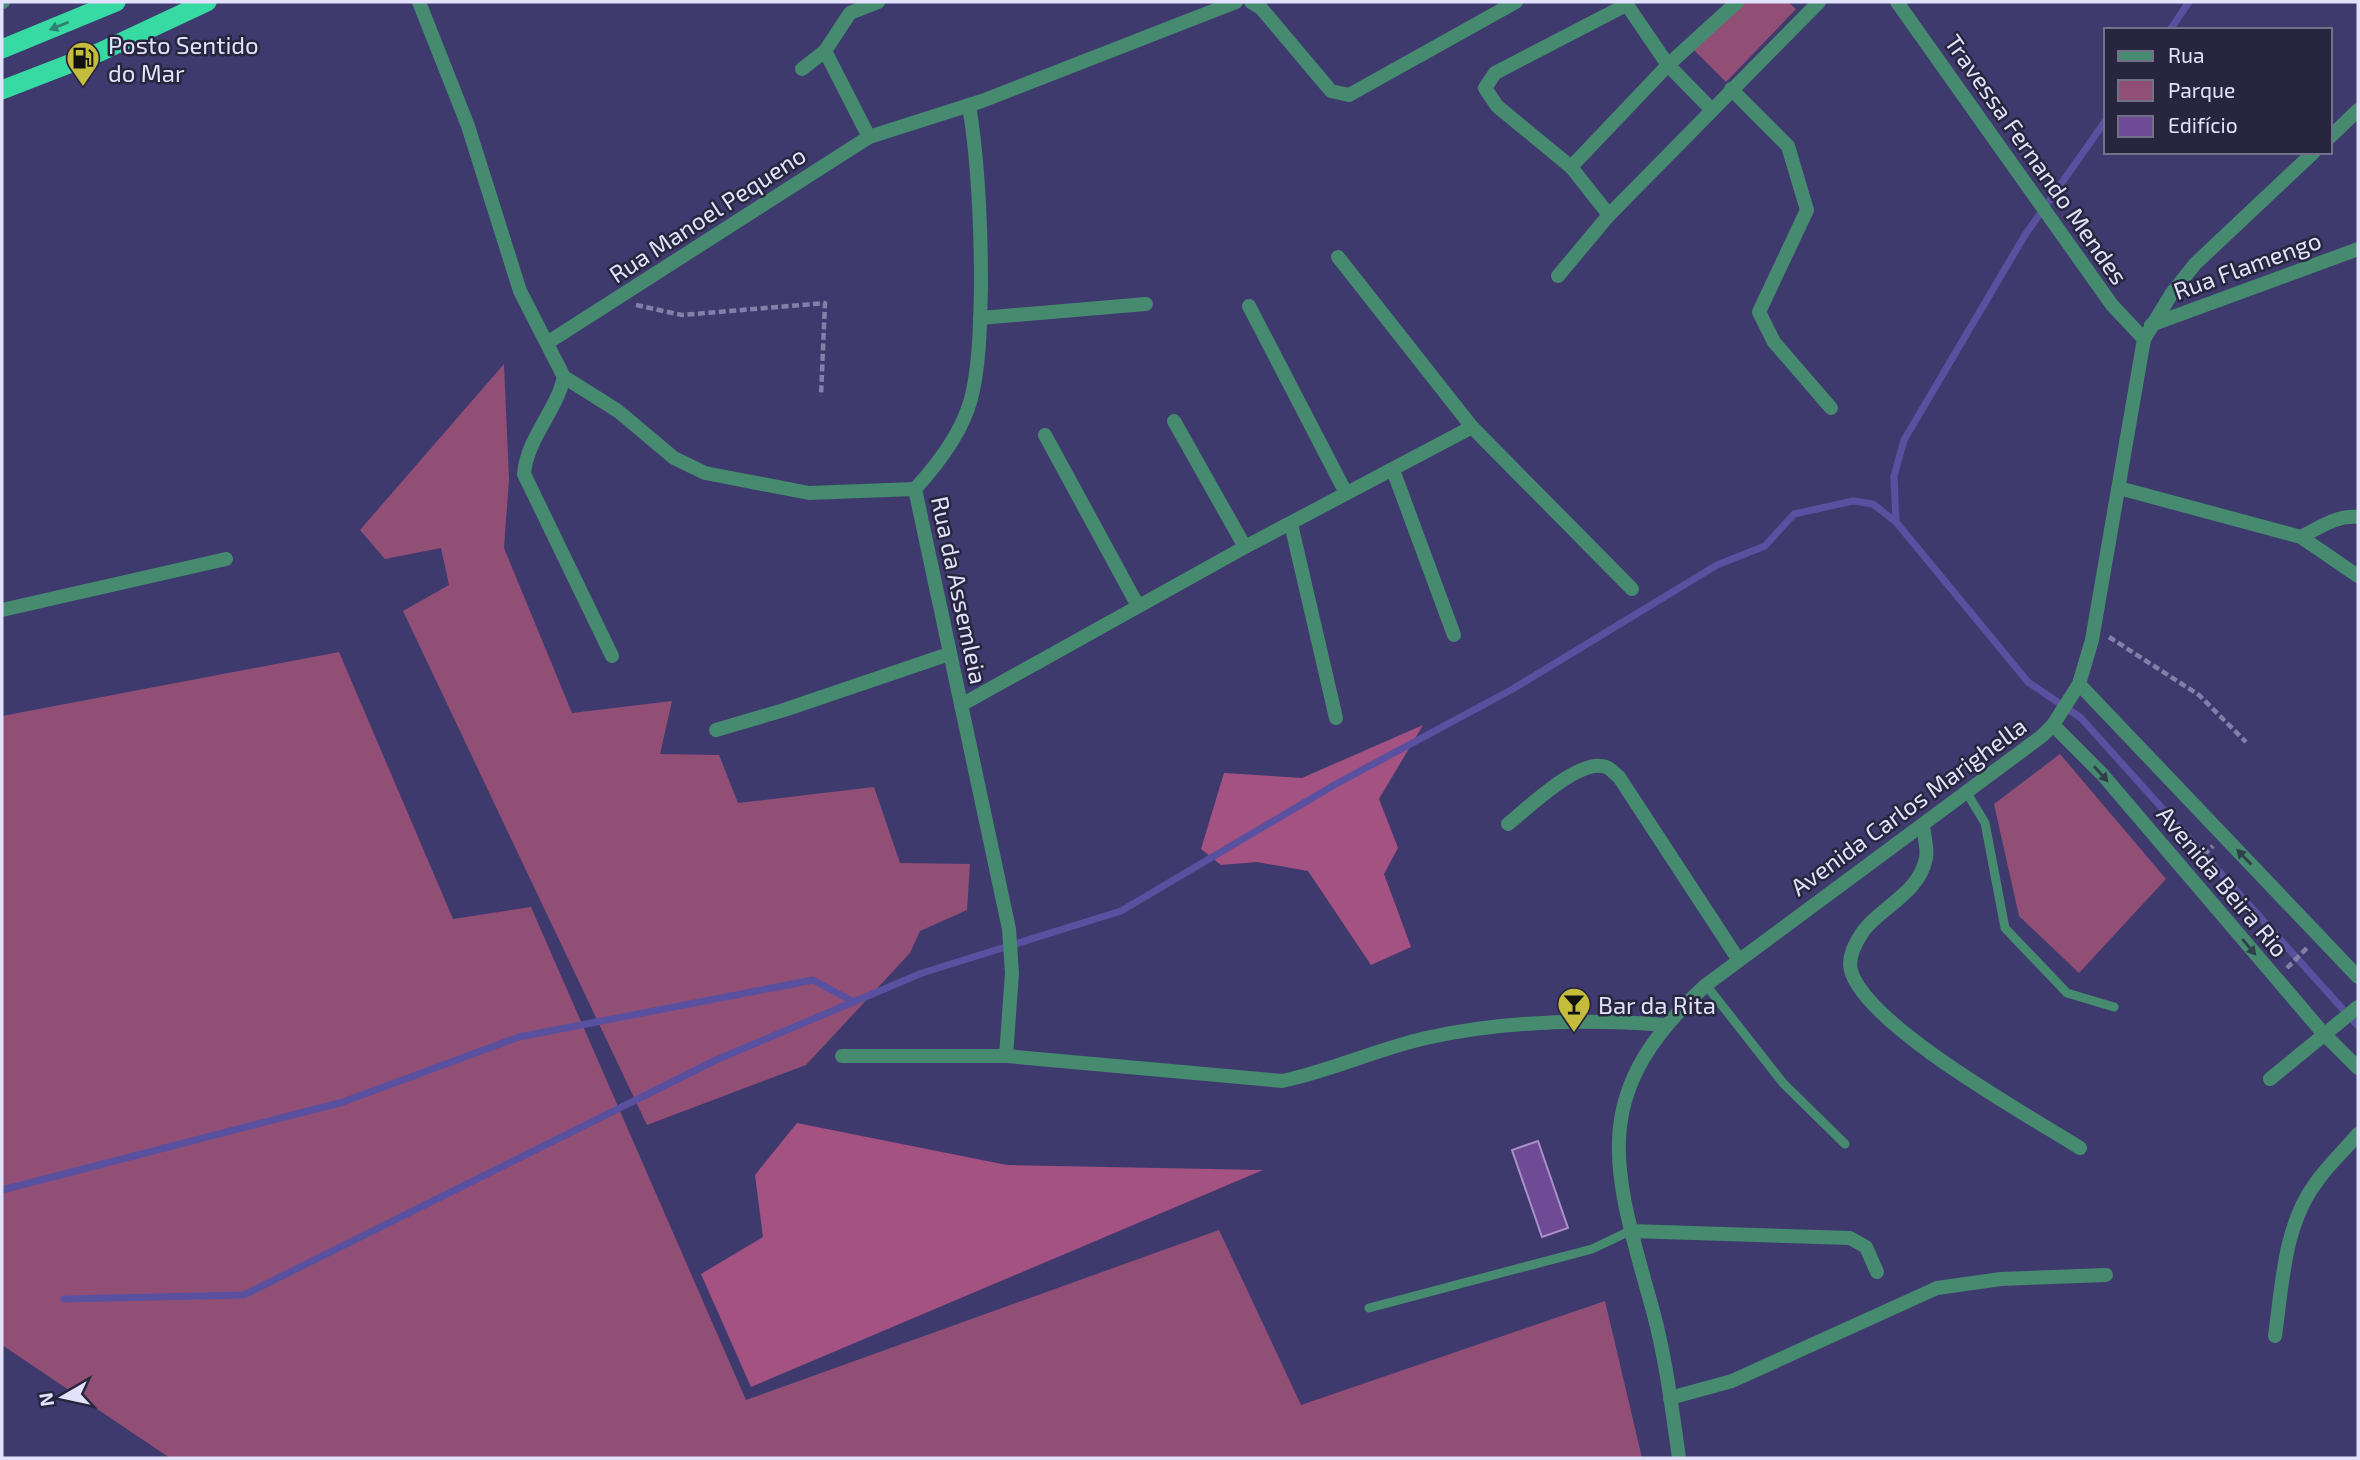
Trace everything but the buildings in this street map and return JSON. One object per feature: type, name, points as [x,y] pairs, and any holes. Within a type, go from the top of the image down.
[{"type":"highway","points":[[2,49],[116,2]]},
{"type":"highway","points":[[2,90],[100,52],[207,2]]},
{"type":"street","points":[[419,2],[468,126],[520,291],[564,377],[618,411],[674,458],[705,472],[809,492],[915,489]]},
{"type":"street","points":[[802,69],[825,51],[837,36],[841,21],[850,13],[878,2]]},
{"type":"street","name":"Rua Manoel Pequeno","points":[[547,343],[869,137],[969,105],[1236,2]]},
{"type":"street","points":[[1251,2],[1261,8],[1331,91],[1349,95],[1516,2]]},
{"type":"street","points":[[1571,167],[1668,65],[1737,2]]},
{"type":"street","points":[[1558,276],[1609,215],[1819,2]]},
{"type":"street","name":"Travessa Fernando Mendes","points":[[1897,2],[2112,305],[2144,339]]},
{"type":"street","points":[[1609,215],[1571,167],[1497,106],[1485,88],[1495,74],[1626,3],[1668,65],[1711,109]]},
{"type":"street","points":[[825,51],[869,137]]},
{"type":"street","points":[[1731,89],[1788,146],[1807,210],[1759,312],[1774,342],[1831,408]]},
{"type":"street","name":"Rua da Assemleia","points":[[969,105],[979,169],[980,318],[971,401],[953,439],[933,470],[915,489],[1009,929],[1012,973],[1006,1056]]},
{"type":"street","points":[[2332,134],[2358,110]]},
{"type":"street","name":"Avenida Carlos Marighella","points":[[1679,1458],[1654,1314],[1630,1231],[1618,1161],[1620,1111],[1637,1067],[1666,1025],[1706,985],[1738,959],[1923,827],[2055,721],[2079,684],[2094,627],[2144,339],[2195,264],[2312,154]]},
{"type":"street","name":"Rua Flamengo","points":[[2151,325],[2358,249]]},
{"type":"street","points":[[1338,257],[1472,427],[1632,589]]},
{"type":"street","points":[[980,318],[1146,304]]},
{"type":"street","points":[[1249,306],[1346,493]]},
{"type":"street","points":[[564,377],[561,390],[525,455],[524,474],[612,656]]},
{"type":"street","points":[[1174,421],[1245,547]]},
{"type":"street","points":[[961,705],[1245,547],[1472,427]]},
{"type":"street","points":[[1045,436],[1138,606]]},
{"type":"street","points":[[1393,470],[1454,635]]},
{"type":"street","points":[[2119,488],[2301,537],[2358,576]]},
{"type":"street","points":[[2301,537],[2332,521],[2347,516],[2358,517]]},
{"type":"street","points":[[1291,524],[1336,718]]},
{"type":"street","points":[[2,610],[226,559]]},
{"type":"street","points":[[716,730],[949,654]]},
{"type":"street","name":"Avenida Beira Rio","points":[[2079,684],[2358,977]]},
{"type":"street","name":"Avenida Beira Rio","points":[[2055,721],[2323,1033],[2358,1068]]},
{"type":"street","points":[[1508,824],[1574,773],[1588,766],[1605,766],[1619,777],[1738,959]]},
{"type":"street","points":[[1923,827],[1926,858],[1915,882],[1865,929],[1850,954],[1852,973],[1868,1000],[1930,1053],[2080,1148]]},
{"type":"street","points":[[2270,1079],[2358,1007]]},
{"type":"street","points":[[842,1056],[1006,1056],[1282,1081],[1320,1073],[1424,1038],[1457,1033],[1624,1022],[1666,1025]]},
{"type":"street","points":[[2275,1336],[2286,1259],[2297,1218],[2314,1185],[2358,1134]]},
{"type":"street","points":[[1630,1231],[1850,1238],[1866,1247],[1877,1272]]},
{"type":"street","points":[[1670,1398],[1732,1381],[1937,1288],[2001,1279],[2106,1275]]},
{"type":"lane","points":[[1967,793],[1985,823],[2005,928],[2067,993],[2114,1007]]},
{"type":"lane","points":[[1706,985],[1783,1083],[1845,1144]]},
{"type":"lane","points":[[1369,1308],[1592,1249],[1630,1231]]},
{"type":"path","points":[[615,300],[682,315],[825,303],[821,396]]},
{"type":"path","points":[[2094,627],[2199,695],[2246,742]]},
{"type":"path","points":[[2185,872],[2224,836]]},
{"type":"path","points":[[2276,978],[2320,937]]},
{"type":"green space","points":[[1736,2],[1788,2],[1796,9],[1726,82],[1691,47]]},
{"type":"green space","points":[[504,364],[509,479],[504,548],[572,713],[672,701],[660,754],[719,755],[738,803],[874,787],[900,863],[970,864],[967,910],[920,931],[910,953],[806,1065],[647,1125],[403,611],[449,585],[441,548],[385,559],[360,530]]},
{"type":"green space","points":[[339,652],[453,919],[531,907],[746,1400],[1219,1230],[1301,1405],[1605,1301],[1642,1458],[170,1458],[2,1345],[2,716]]},
{"type":"green space","points":[[2060,754],[2166,879],[2079,973],[2019,916],[1994,804]]},
{"type":"shaded area","points":[[1423,725],[1379,799],[1398,848],[1384,874],[1411,947],[1371,965],[1308,871],[1257,862],[1221,865],[1201,849],[1224,773],[1302,778]]},
{"type":"shaded area","points":[[797,1123],[1007,1165],[1263,1170],[751,1387],[701,1274],[763,1237],[755,1175]]},
{"type":"waterway","points":[[2171,28],[2189,2]]},
{"type":"waterway","points":[[1896,522],[1894,476],[1904,440],[2025,235],[2104,123]]},
{"type":"waterway","points":[[64,1299],[244,1295],[716,1060],[922,973],[1121,911],[1336,784],[1511,690],[1717,565],[1765,546],[1794,514],[1853,501],[1873,504],[1896,522],[2028,682],[2081,718],[2358,1026]]},
{"type":"waterway","points":[[2,1190],[343,1102],[519,1037],[813,980],[854,1002]]},
{"type":"place","name":"Posto Sentido do Mar","points":[[83,88]]},
{"type":"place","name":"Bar da Rita","points":[[1574,1034]]}]
